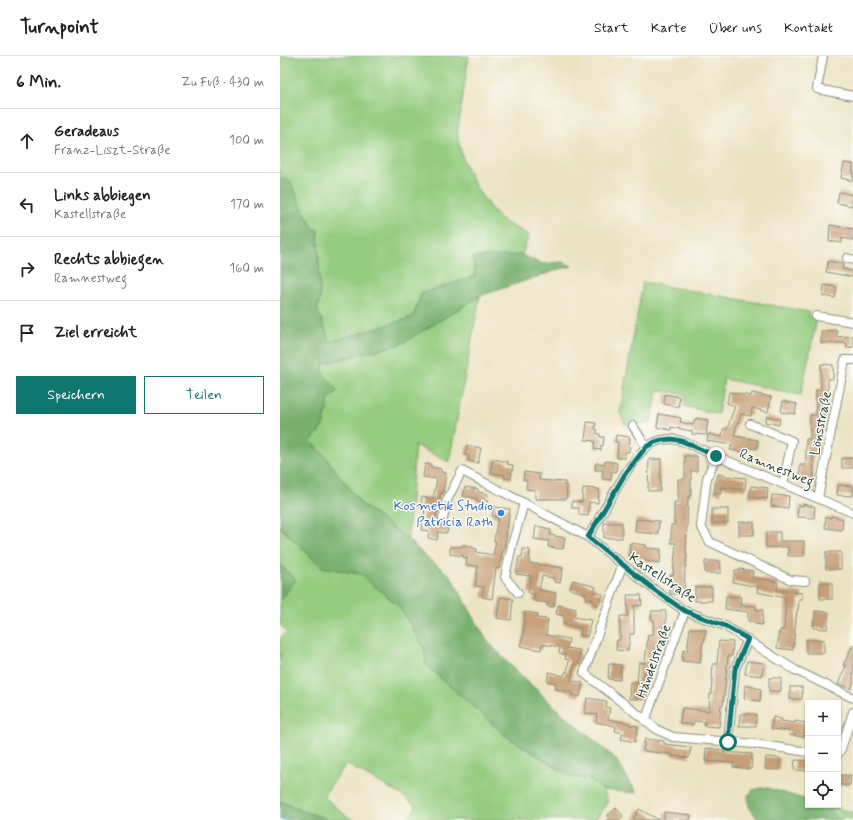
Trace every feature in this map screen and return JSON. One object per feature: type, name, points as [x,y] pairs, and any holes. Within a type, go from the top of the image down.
[{"type":"street","points":[[823,56],[817,89],[853,96]]},
{"type":"street","points":[[816,316],[853,322]]},
{"type":"street","name":"Lönsstraße","points":[[818,498],[845,360],[853,360]]},
{"type":"street","points":[[750,424],[792,441],[783,484]]},
{"type":"street","points":[[588,537],[625,474],[646,447],[633,426]]},
{"type":"street","name":"Ramnestweg","points":[[646,447],[662,440],[672,439],[682,441],[853,513]]},
{"type":"street","points":[[716,456],[707,478],[702,526],[710,542],[791,580],[805,581]]},
{"type":"street","name":"Kastellstraße","points":[[443,519],[447,500],[462,471],[588,537],[622,566],[685,611],[725,626],[748,639],[795,670],[853,698]]},
{"type":"street","points":[[518,593],[505,577],[524,503]]},
{"type":"street","points":[[622,566],[584,673],[645,721],[658,730],[673,737],[755,744],[805,752]]},
{"type":"street","name":"Händelstraße","points":[[645,721],[685,611]]},
{"type":"street","points":[[728,742],[735,669],[748,639]]},
{"type":"street","points":[[841,749],[853,712]]},
{"type":"green space","points":[[280,56],[469,56],[458,128],[458,139],[461,151],[470,176],[484,200],[492,210],[506,223],[529,235],[522,255],[474,257],[475,276],[421,294],[413,317],[329,343],[317,308],[320,299],[318,230],[313,228],[290,182],[280,178]]},
{"type":"green space","points":[[280,178],[290,181],[313,228],[318,230],[320,299],[317,308],[330,342],[413,317],[421,294],[475,276],[473,257],[522,255],[543,264],[561,262],[572,266],[480,296],[401,344],[323,364],[323,373],[338,391],[329,399],[323,426],[311,441],[323,454],[362,505],[408,539],[426,557],[450,575],[486,639],[507,662],[558,710],[615,758],[637,793],[603,790],[590,780],[572,777],[506,736],[426,665],[425,650],[399,606],[360,574],[322,567],[280,527]]},
{"type":"green space","points":[[643,282],[809,312],[808,317],[817,318],[801,395],[724,379],[718,414],[684,406],[686,395],[658,390],[651,423],[625,425],[620,412]]},
{"type":"green space","points":[[480,296],[449,462],[415,445],[408,539],[362,505],[323,454],[311,441],[323,426],[329,399],[322,373],[323,364],[401,344]]},
{"type":"green space","points":[[280,527],[322,567],[360,574],[399,606],[425,650],[426,665],[506,736],[571,777],[590,780],[603,790],[608,801],[595,820],[408,820],[416,806],[400,794],[346,764],[323,796],[345,815],[354,820],[331,820],[302,811],[280,801],[280,638],[287,632],[280,625],[280,601],[296,580],[280,565]]},
{"type":"green space","points":[[280,565],[296,580],[280,601]]},
{"type":"green space","points":[[764,787],[805,799],[805,808],[829,808],[838,820],[757,820],[749,807],[748,795],[753,790]]},
{"type":"green space","points":[[280,801],[302,811],[331,820],[280,820]]},
{"type":"green space","points":[[829,808],[853,812],[853,820],[846,818],[838,820]]},
{"type":"building","points":[[844,163],[853,164],[853,181],[841,178]]},
{"type":"building","points":[[839,192],[853,195],[852,206],[837,203]]},
{"type":"building","points":[[830,225],[853,229],[853,240],[842,238],[842,243],[829,241]]},
{"type":"building","points":[[828,261],[843,264],[842,269],[853,271],[853,277],[826,272]]},
{"type":"building","points":[[824,285],[837,287],[835,298],[823,296]]},
{"type":"building","points":[[837,330],[837,337],[853,336],[853,347],[847,348],[846,343],[821,343],[821,331]]},
{"type":"building","points":[[821,364],[833,365],[833,379],[828,379],[828,404],[824,405],[824,430],[819,430],[819,456],[813,456],[814,480],[800,480],[800,465],[806,465],[806,439],[810,439],[810,415],[816,415],[816,390],[821,390]]},
{"type":"building","points":[[729,392],[751,396],[752,393],[771,397],[768,412],[752,408],[751,416],[741,414],[738,424],[737,423],[734,436],[758,440],[757,449],[748,448],[747,453],[730,450],[732,445],[707,441],[708,434],[722,437],[723,429],[727,429],[735,406],[727,403]]},
{"type":"building","points":[[665,394],[680,397],[678,407],[664,404]]},
{"type":"building","points":[[783,401],[797,404],[795,414],[781,412]]},
{"type":"building","points":[[659,414],[681,418],[680,422],[693,425],[696,418],[708,420],[706,435],[692,434],[692,431],[671,427],[671,430],[657,427]]},
{"type":"building","points":[[767,416],[780,419],[779,425],[765,422]]},
{"type":"building","points":[[587,422],[596,423],[595,429],[597,429],[597,434],[600,434],[600,437],[604,437],[601,450],[594,449],[595,441],[585,440]]},
{"type":"building","points":[[616,435],[630,437],[629,452],[625,452],[625,458],[617,458],[618,442],[615,442]]},
{"type":"building","points":[[467,445],[481,448],[478,463],[468,461],[469,456],[465,455]]},
{"type":"building","points":[[685,456],[697,456],[697,471],[691,471],[691,496],[688,496],[687,553],[684,594],[670,594],[670,575],[673,575],[676,543],[671,543],[671,525],[674,525],[674,502],[678,502],[678,479],[685,479]]},
{"type":"building","points":[[842,458],[853,458],[853,468],[842,468]]},
{"type":"building","points":[[493,459],[508,462],[507,464],[513,465],[511,479],[504,478],[505,475],[491,473]]},
{"type":"building","points":[[649,459],[661,459],[660,491],[648,491]]},
{"type":"building","points":[[606,461],[617,463],[616,472],[612,471],[611,480],[602,479],[603,470],[595,470],[596,463],[605,464]]},
{"type":"building","points":[[425,464],[441,469],[441,472],[446,473],[443,494],[441,493],[434,524],[448,527],[447,533],[438,532],[437,540],[428,538],[429,531],[421,530],[425,509],[420,508],[422,497],[433,499],[437,479],[423,477]]},
{"type":"building","points":[[524,472],[540,474],[539,480],[565,482],[565,486],[567,486],[566,499],[535,499],[535,490],[526,489],[527,480],[523,480]]},
{"type":"building","points":[[718,474],[746,478],[745,490],[721,487],[721,494],[714,493]]},
{"type":"building","points":[[838,485],[853,486],[853,496],[837,495]]},
{"type":"building","points":[[751,486],[768,488],[767,499],[749,497]]},
{"type":"building","points":[[465,487],[478,489],[478,492],[488,494],[487,503],[463,496]]},
{"type":"building","points":[[583,488],[599,489],[598,503],[589,502],[588,516],[579,515],[579,508],[572,508],[572,501],[582,502]]},
{"type":"building","points":[[772,495],[789,496],[788,508],[771,506]]},
{"type":"building","points":[[803,504],[815,507],[814,518],[797,517],[798,505],[803,506]]},
{"type":"building","points":[[494,507],[510,509],[504,550],[499,569],[496,568],[492,599],[482,597],[484,587],[475,586],[478,566],[466,565],[467,558],[463,557],[464,556],[450,554],[450,547],[462,547],[462,545],[472,546],[472,548],[477,549],[476,552],[493,555],[498,517],[492,516]]},
{"type":"building","points":[[712,509],[728,509],[728,523],[712,523]]},
{"type":"building","points":[[831,516],[843,519],[842,530],[825,528],[826,517],[831,518]]},
{"type":"building","points":[[636,519],[659,521],[658,534],[635,532]]},
{"type":"building","points":[[739,522],[754,522],[754,535],[739,535]]},
{"type":"building","points":[[604,523],[622,523],[622,538],[604,538]]},
{"type":"building","points":[[536,526],[551,530],[550,535],[565,538],[563,549],[548,547],[549,541],[534,539]]},
{"type":"building","points":[[766,532],[780,532],[780,541],[804,541],[804,556],[788,556],[788,547],[766,547]]},
{"type":"building","points":[[630,543],[646,545],[646,548],[661,549],[660,563],[645,561],[645,558],[629,557]]},
{"type":"building","points":[[523,549],[530,550],[529,563],[563,568],[560,583],[554,582],[554,578],[542,576],[539,590],[556,593],[554,607],[547,606],[547,603],[533,601],[535,594],[528,593],[531,576],[516,574],[519,557],[522,557]]},
{"type":"building","points":[[826,552],[841,552],[841,569],[826,569]]},
{"type":"building","points":[[705,561],[720,561],[721,573],[705,573]]},
{"type":"building","points":[[740,569],[753,571],[752,577],[778,582],[777,590],[802,593],[802,599],[799,599],[797,610],[793,650],[777,648],[780,630],[784,630],[786,598],[757,592],[758,587],[733,582],[735,570],[739,571]]},
{"type":"building","points":[[573,580],[596,587],[594,592],[603,594],[599,605],[592,603],[593,600],[585,598],[586,594],[570,589]]},
{"type":"building","points":[[820,583],[832,583],[832,599],[820,599]]},
{"type":"building","points":[[695,587],[712,587],[712,601],[695,601]]},
{"type":"building","points":[[627,595],[641,595],[642,605],[634,606],[634,634],[630,634],[628,651],[616,650],[617,640],[620,640],[620,616],[628,616]]},
{"type":"building","points":[[726,596],[741,597],[740,605],[756,606],[756,610],[763,610],[762,625],[748,621],[748,612],[725,609]]},
{"type":"building","points":[[500,597],[513,599],[511,620],[497,618]]},
{"type":"building","points":[[558,605],[576,609],[574,617],[591,620],[587,637],[580,635],[581,628],[563,624],[564,616],[556,614]]},
{"type":"building","points":[[652,611],[666,611],[666,626],[663,626],[660,651],[655,650],[654,664],[652,664],[651,674],[644,673],[643,699],[629,699],[630,682],[637,683],[639,662],[645,663],[648,634],[653,635],[654,620],[651,619]]},
{"type":"building","points":[[815,611],[829,612],[827,629],[813,628]]},
{"type":"building","points":[[525,612],[538,614],[537,618],[548,619],[546,635],[569,639],[567,648],[580,650],[578,665],[574,664],[571,680],[583,683],[580,697],[571,695],[572,692],[555,689],[556,683],[547,681],[549,672],[564,676],[565,672],[567,672],[569,660],[565,659],[566,655],[559,653],[560,647],[542,644],[541,650],[520,646],[523,636]]},
{"type":"building","points":[[690,628],[706,630],[700,663],[682,661],[683,650],[687,651]]},
{"type":"building","points":[[806,640],[824,640],[824,653],[806,653]]},
{"type":"building","points":[[719,641],[733,642],[732,656],[728,656],[723,705],[721,705],[719,727],[704,726],[705,722],[694,721],[693,725],[680,723],[682,708],[709,711],[713,664],[717,664]]},
{"type":"building","points":[[853,645],[853,684],[851,689],[838,684],[846,666],[843,665]]},
{"type":"building","points":[[747,661],[764,663],[762,676],[745,674]]},
{"type":"building","points":[[609,664],[621,665],[620,680],[608,679]]},
{"type":"building","points":[[769,678],[781,678],[781,691],[769,691]]},
{"type":"building","points":[[745,685],[761,689],[760,701],[744,699]]},
{"type":"building","points":[[790,687],[802,687],[802,699],[790,699]]},
{"type":"building","points":[[587,698],[607,701],[606,707],[610,708],[608,719],[638,726],[635,742],[621,739],[623,733],[615,731],[616,726],[596,722],[597,715],[585,713]]},
{"type":"building","points":[[740,714],[756,714],[756,726],[739,726]]},
{"type":"building","points":[[773,717],[782,719],[781,721],[805,723],[804,737],[789,735],[790,731],[771,729]]},
{"type":"building","points":[[645,739],[664,741],[664,744],[691,747],[689,758],[672,756],[672,754],[643,751]]},
{"type":"building","points":[[706,748],[724,750],[724,752],[752,754],[751,769],[733,767],[734,763],[705,761]]},
{"type":"building","points":[[766,757],[780,758],[779,770],[765,769]]},
{"type":"building","points":[[795,760],[805,761],[805,771],[794,770]]},
{"type":"building","points":[[841,775],[851,775],[850,785],[841,785]]},
{"type":"building","points":[[616,808],[623,816],[619,820],[606,820],[609,817],[608,815]]},
{"type":"building","points":[[639,809],[659,820],[633,820]]},
{"type":"building","points":[[664,812],[691,815],[690,820],[664,820]]},
{"type":"waterway","points":[[280,816],[286,820]]},
{"type":"place","name":"Kosmetik Studio Patricia Rath","points":[[501,513]]},
{"type":"route","points":[[716,456],[682,441],[672,439],[655,442],[646,447],[625,474],[588,537],[622,566],[685,611],[725,626],[748,639],[735,669],[728,742]]}]
